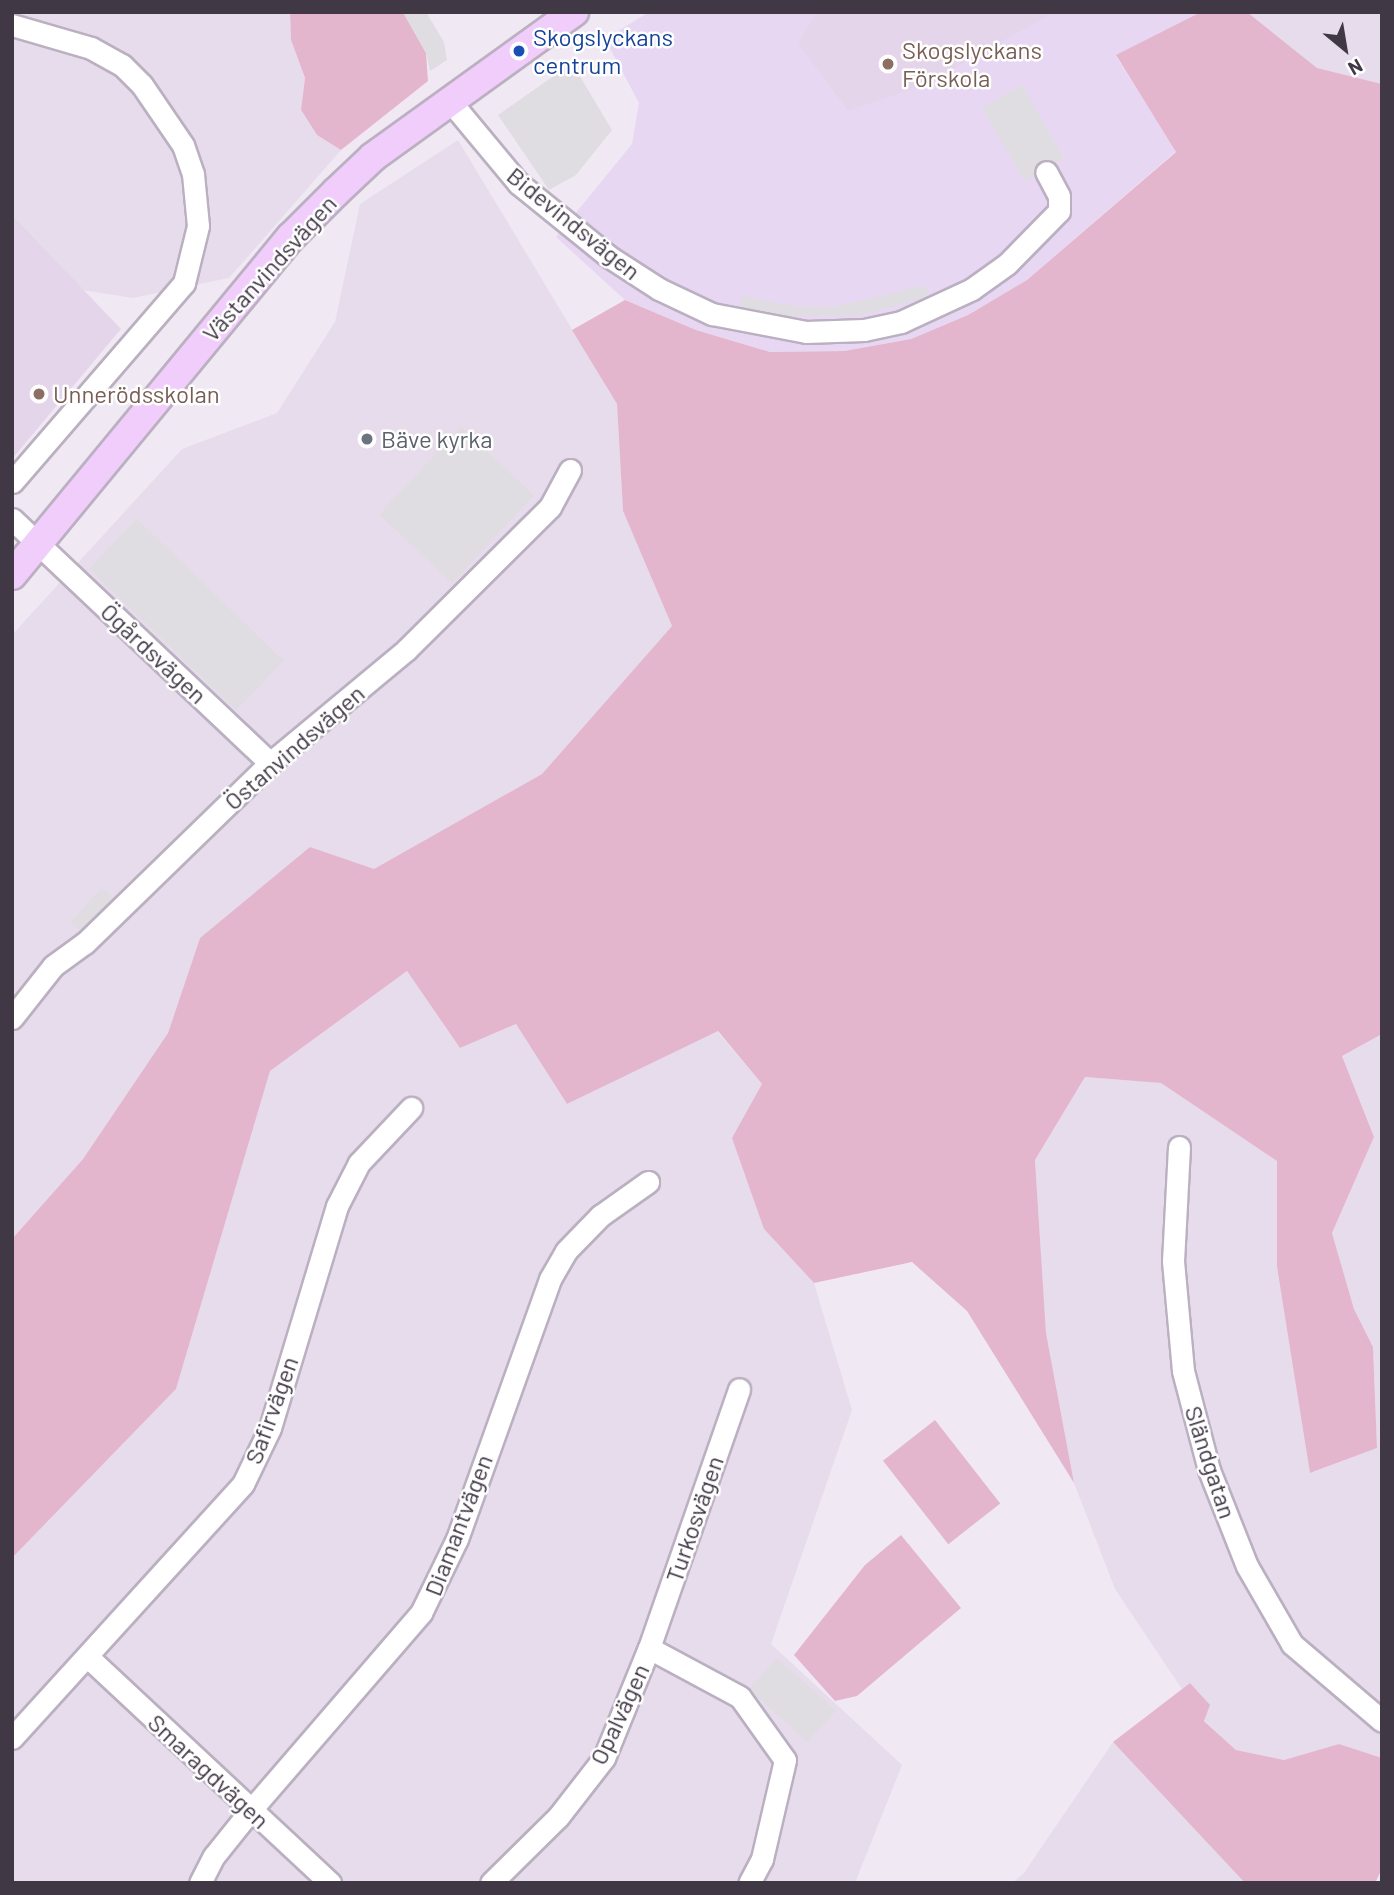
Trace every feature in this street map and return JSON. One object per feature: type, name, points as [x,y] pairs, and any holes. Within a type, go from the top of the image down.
[{"type":"street","name":"Västanvindsvägen","points":[[12,575],[291,237],[373,157],[574,12]]},
{"type":"street","points":[[12,25],[92,48],[122,65],[142,85],[183,145],[193,174],[198,226],[184,283],[12,482]]},
{"type":"street","name":"Bidevindsvägen","points":[[450,101],[519,183],[608,256],[659,289],[712,314],[806,332],[864,330],[901,322],[972,289],[1007,264],[1059,211],[1059,196],[1046,172]]},
{"type":"street","name":"Östanvindsvägen","points":[[12,1018],[53,967],[85,943],[270,763],[406,650],[550,507],[570,470]]},
{"type":"street","name":"Ögårdsvägen","points":[[12,519],[270,763]]},
{"type":"street","name":"Safirvägen","points":[[12,1738],[89,1658],[243,1484],[270,1428],[337,1206],[359,1163],[411,1108]]},
{"type":"street","name":"Sländgatan","points":[[1179,1147],[1173,1261],[1183,1371],[1209,1470],[1247,1566],[1292,1644],[1381,1717]]},
{"type":"street","name":"Diamantvägen","points":[[200,1883],[214,1856],[250,1811],[421,1614],[457,1539],[550,1279],[566,1251],[600,1216],[648,1182]]},
{"type":"street","name":"Turkosvägen","points":[[649,1648],[739,1390]]},
{"type":"street","name":"Opalvägen","points":[[491,1883],[558,1817],[604,1758],[649,1648],[740,1696],[785,1760],[762,1859],[749,1883]]},
{"type":"street","name":"Smaragdvägen","points":[[89,1658],[330,1883]]},
{"type":"shaded area","points":[[12,12],[290,12],[291,40],[305,78],[301,110],[317,135],[341,150],[229,278],[133,298],[82,290],[12,215]]},
{"type":"shaded area","points":[[290,12],[403,12],[426,53],[428,81],[341,150],[317,135],[301,110],[305,78],[291,40]]},
{"type":"shaded area","points":[[403,12],[426,12],[444,42],[447,60],[430,71],[426,53]]},
{"type":"shaded area","points":[[649,12],[1201,12],[1116,56],[1176,151],[1027,280],[968,315],[911,339],[844,351],[770,352],[696,330],[625,300],[556,237],[632,144],[639,103],[605,39]]},
{"type":"shaded area","name":"Skogslyckans Förskola","points":[[817,12],[1055,12],[924,85],[848,111],[798,43]]},
{"type":"shaded area","points":[[1201,12],[1247,12],[1317,68],[1382,84],[1382,1034],[1342,1056],[1374,1137],[1332,1233],[1354,1309],[1373,1347],[1377,1448],[1310,1473],[1277,1267],[1277,1161],[1161,1083],[1085,1077],[1035,1160],[1046,1333],[1074,1483],[967,1311],[912,1262],[814,1283],[764,1229],[732,1138],[762,1084],[718,1031],[567,1104],[516,1024],[460,1048],[407,971],[270,1071],[176,1389],[12,1558],[12,1239],[83,1159],[168,1033],[200,938],[310,847],[374,869],[542,774],[672,626],[623,511],[617,404],[572,330],[625,300],[696,330],[770,352],[844,351],[911,339],[968,315],[1027,280],[1176,152],[1116,55]]},
{"type":"shaded area","points":[[1247,12],[1382,12],[1382,84],[1317,68]]},
{"type":"shaded area","points":[[572,63],[612,130],[576,175],[549,190],[498,115]]},
{"type":"shaded area","points":[[1022,85],[1064,159],[1025,182],[982,108]]},
{"type":"shaded area","points":[[458,140],[617,404],[623,511],[672,626],[542,774],[374,869],[200,938],[168,1033],[83,1159],[12,1239],[12,635],[182,449],[277,413],[335,322],[360,204]]},
{"type":"shaded area","name":"Unnerödsskolan","points":[[12,215],[121,329],[12,459]]},
{"type":"shaded area","points":[[925,285],[929,297],[859,316],[787,316],[740,307],[742,295],[787,305],[833,307]]},
{"type":"shaded area","points":[[461,427],[534,495],[452,583],[379,515]]},
{"type":"shaded area","points":[[137,519],[284,661],[236,710],[89,569]]},
{"type":"shaded area","points":[[102,888],[114,899],[82,933],[71,922]]},
{"type":"shaded area","points":[[407,971],[460,1048],[516,1024],[567,1104],[717,1031],[762,1084],[764,1229],[814,1283],[852,1410],[771,1644],[902,1765],[855,1883],[12,1883],[12,1558],[176,1389],[270,1071]]},
{"type":"shaded area","points":[[1382,1034],[1382,1758],[1339,1744],[1284,1760],[1236,1750],[1204,1720],[1190,1683],[1182,1689],[1115,1589],[1074,1483],[1046,1333],[1035,1160],[1085,1077],[1161,1083],[1277,1161],[1277,1267],[1311,1473],[1377,1448],[1373,1347],[1354,1309],[1332,1233],[1374,1137],[1342,1056]]},
{"type":"shaded area","points":[[935,1420],[1000,1504],[948,1544],[883,1461]]},
{"type":"shaded area","points":[[901,1535],[961,1608],[857,1696],[835,1701],[794,1655],[865,1565]]},
{"type":"shaded area","points":[[777,1658],[836,1711],[808,1742],[749,1689]]},
{"type":"shaded area","points":[[1190,1683],[1210,1705],[1204,1721],[1236,1750],[1284,1760],[1339,1744],[1382,1758],[1382,1869],[1375,1883],[1245,1883],[1113,1742]]},
{"type":"shaded area","points":[[1113,1742],[1245,1883],[1012,1883],[1024,1873]]},
{"type":"place","name":"Skogslyckans centrum","points":[[519,51]]},
{"type":"place","name":"Skogslyckans Förskola","points":[[888,64]]},
{"type":"place","name":"Unnerödsskolan","points":[[39,394]]},
{"type":"place","name":"Bäve kyrka","points":[[367,439]]}]
